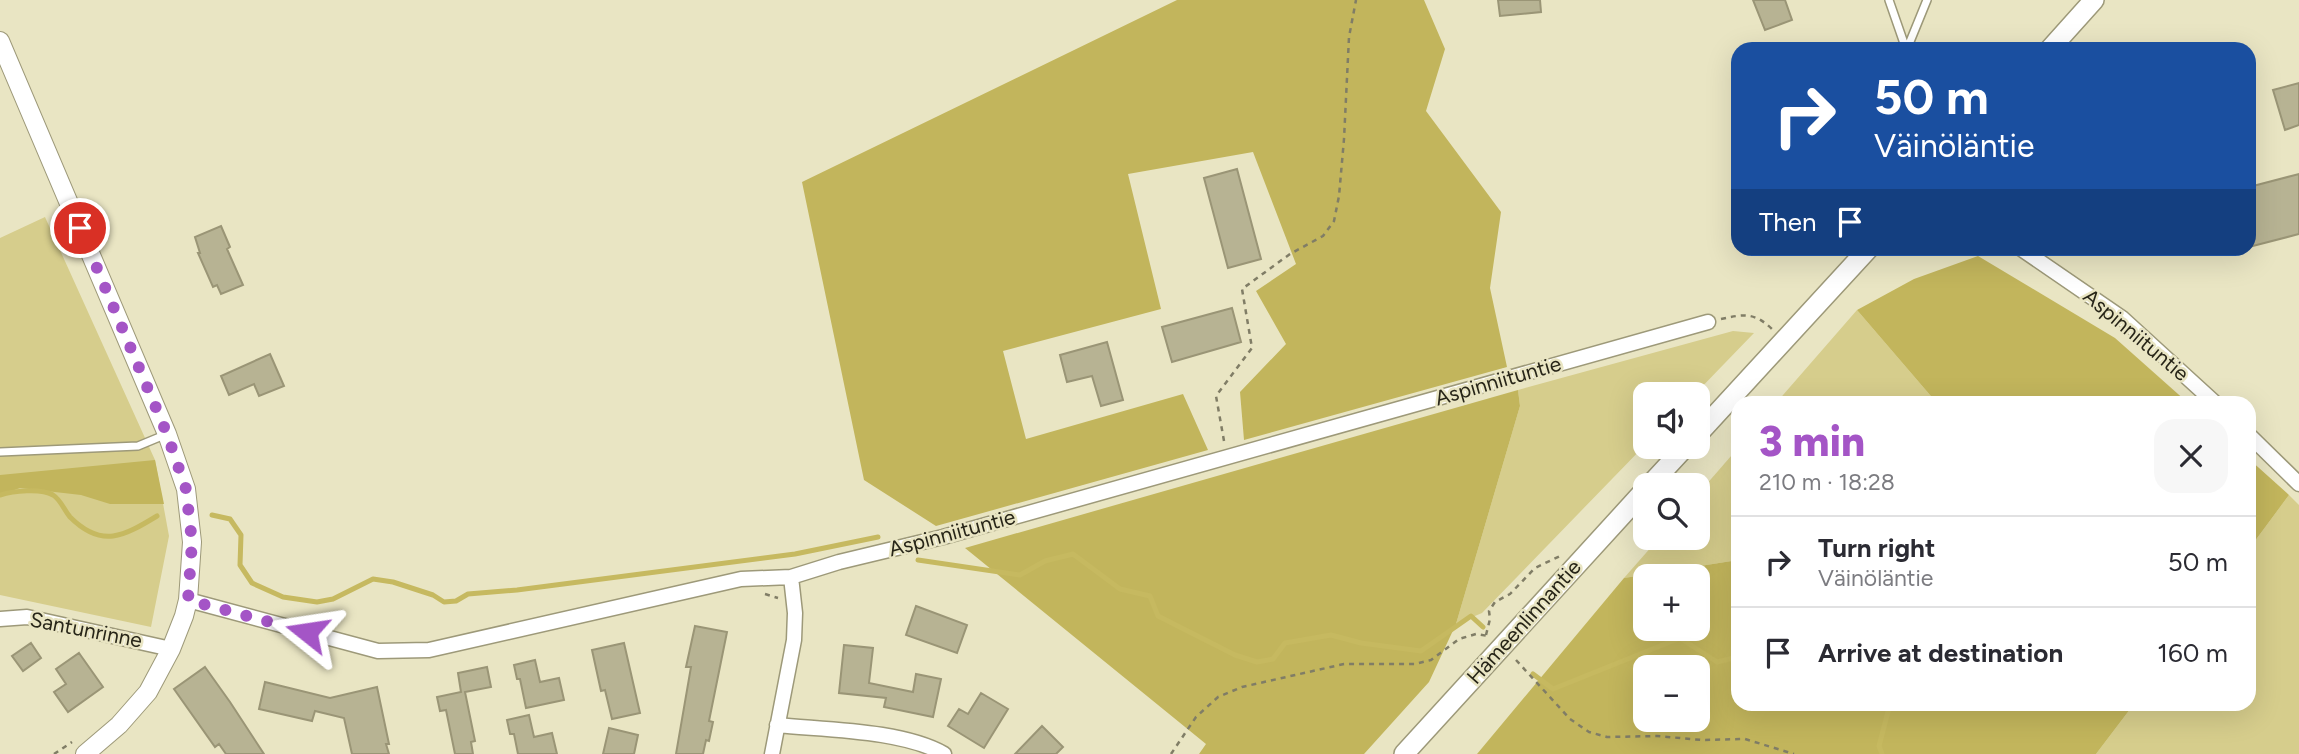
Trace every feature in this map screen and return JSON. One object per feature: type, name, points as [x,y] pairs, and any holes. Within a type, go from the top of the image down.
[{"type":"main road","points":[[2056,42],[2094,0]]},
{"type":"main road","points":[[1733,396],[1862,256]]},
{"type":"main road","points":[[1710,421],[1731,398]]},
{"type":"main road","points":[[1661,473],[1674,459]]},
{"type":"main road","name":"Hämeenlinnantie","points":[[1404,754],[1633,503]]},
{"type":"street","points":[[0,41],[167,434],[186,489],[192,542],[188,600],[184,616],[171,649],[148,692],[118,725],[85,754]]},
{"type":"street","name":"Aspinniituntie","points":[[2032,256],[2122,318],[2207,396]]},
{"type":"street","name":"Aspinniituntie","points":[[188,600],[378,651],[429,650],[741,579],[790,577],[839,562],[943,537],[1707,322]]},
{"type":"street","points":[[2256,442],[2299,484]]},
{"type":"street","points":[[772,754],[794,640],[795,613],[790,577]]},
{"type":"street","name":"Santunrinne","points":[[0,619],[27,617],[171,649]]},
{"type":"street","points":[[778,725],[879,736],[928,745],[944,754]]},
{"type":"lane","points":[[1889,0],[1904,42]]},
{"type":"lane","points":[[1909,42],[1927,0]]},
{"type":"lane","points":[[0,452],[138,446],[167,434]]},
{"type":"path","points":[[1227,457],[1216,396],[1252,348],[1242,289],[1290,254],[1324,236],[1334,221],[1344,139],[1349,37],[1356,0]]},
{"type":"path","points":[[1707,322],[1743,314],[1762,320],[1772,329]]},
{"type":"path","points":[[1171,754],[1196,717],[1218,697],[1242,687],[1344,664],[1415,664],[1431,660],[1459,639],[1476,634],[1486,635],[1489,611],[1495,602],[1510,594],[1535,568],[1567,552]]},
{"type":"path","points":[[1513,658],[1570,719],[1589,732],[1607,737],[1745,739],[1794,754]]},
{"type":"path","points":[[54,754],[71,742]]},
{"type":"shaded area","points":[[1177,0],[1424,0],[1445,49],[1426,111],[1501,212],[1490,288],[1507,367],[1244,440],[1240,392],[1286,344],[1256,291],[1296,264],[1253,152],[1128,174],[1161,309],[1003,351],[1026,439],[1183,394],[1208,450],[936,526],[864,480],[802,182]]},
{"type":"shaded area","points":[[45,217],[155,460],[169,536],[151,627],[0,595],[0,238]]},
{"type":"shaded area","points":[[1978,256],[2115,338],[2180,396],[1931,396],[1857,310],[1914,279]]},
{"type":"shaded area","points":[[1857,310],[1931,396],[1782,396]]},
{"type":"shaded area","points":[[1733,331],[1754,333],[1707,382],[1633,382],[1633,457],[1482,613],[1456,624],[1520,406],[1518,390]]},
{"type":"shaded area","points":[[1518,390],[1520,406],[1456,624],[1429,682],[1364,754],[1199,754],[1206,744],[965,548]]},
{"type":"shaded area","points":[[1731,456],[1731,561],[1710,564],[1636,564],[1649,550],[1710,550],[1710,480]]},
{"type":"shaded area","points":[[155,460],[164,504],[110,504],[81,495],[20,488],[0,495],[0,475]]},
{"type":"shaded area","points":[[2256,465],[2289,495],[2256,540]]},
{"type":"shaded area","points":[[2289,495],[2299,505],[2299,754],[2096,754],[2129,711],[2256,711],[2256,540]]},
{"type":"shaded area","points":[[1731,561],[1731,711],[2129,711],[2096,754],[1477,754],[1624,578],[1633,577],[1633,641],[1710,641],[1710,564]]},
{"type":"shaded area","points":[[1633,568],[1633,577],[1624,578]]},
{"type":"building","points":[[1498,0],[1540,0],[1541,12],[1500,16]]},
{"type":"building","points":[[1753,0],[1785,0],[1792,20],[1765,30]]},
{"type":"building","points":[[2299,83],[2299,125],[2285,130],[2273,90]]},
{"type":"building","points":[[1237,169],[1261,259],[1228,268],[1204,178]]},
{"type":"building","points":[[2299,174],[2299,234],[2256,245],[2256,185]]},
{"type":"building","points":[[221,226],[230,247],[227,249],[243,285],[221,294],[217,285],[213,287],[198,253],[195,237]]},
{"type":"building","points":[[1232,308],[1241,342],[1172,362],[1162,327]]},
{"type":"building","points":[[1107,342],[1123,400],[1101,406],[1092,376],[1067,382],[1060,355]]},
{"type":"building","points":[[270,354],[284,386],[259,396],[254,384],[229,395],[221,376]]},
{"type":"building","points":[[916,606],[967,625],[957,653],[906,635]]},
{"type":"building","points":[[695,626],[727,632],[709,721],[713,722],[709,741],[706,740],[703,754],[676,754],[691,667],[686,667]]},
{"type":"building","points":[[31,643],[41,658],[23,671],[12,656]]},
{"type":"building","points":[[624,643],[640,713],[612,719],[605,690],[601,691],[592,650]]},
{"type":"building","points":[[844,645],[873,648],[869,683],[913,692],[916,674],[941,679],[933,717],[884,707],[886,698],[839,693]]},
{"type":"building","points":[[79,653],[103,687],[68,712],[54,692],[66,684],[56,669]]},
{"type":"building","points":[[535,660],[540,682],[559,678],[564,700],[526,708],[514,665]]},
{"type":"building","points":[[205,667],[264,754],[226,754],[219,744],[215,747],[174,689]]},
{"type":"building","points":[[487,667],[491,687],[465,692],[475,741],[471,742],[473,754],[455,754],[446,710],[440,711],[437,697],[461,692],[458,673]]},
{"type":"building","points":[[265,682],[330,698],[377,687],[389,754],[352,754],[344,718],[315,711],[312,721],[259,709]]},
{"type":"building","points":[[981,693],[1008,709],[984,748],[948,726],[959,709],[968,714]]},
{"type":"building","points":[[529,715],[534,737],[552,733],[557,754],[518,754],[514,734],[510,734],[507,720]]},
{"type":"building","points":[[1042,726],[1063,747],[1056,754],[1015,754]]},
{"type":"building","points":[[609,728],[638,735],[634,754],[603,754]]},
{"type":"waterway","points":[[0,495],[27,491],[48,493],[56,497],[70,517],[82,527],[103,536],[123,534],[157,516]]},
{"type":"waterway","points":[[212,515],[230,519],[241,535],[240,565],[252,583],[283,597],[317,602],[333,599],[373,579],[393,582],[433,595],[444,602],[456,601],[468,594],[795,554],[878,537]]},
{"type":"waterway","points":[[918,560],[1020,575],[1045,561],[1073,554],[1120,589],[1150,596],[1158,616],[1235,655],[1257,662],[1273,659],[1285,643],[1331,635],[1361,643],[1421,651],[1471,616],[1483,627]]},
{"type":"waterway","points":[[1533,674],[1553,689],[1680,638],[1717,662],[1731,659]]},
{"type":"waterway","points":[[1882,754],[1879,746],[1888,711]]},
{"type":"route","points":[[80,228],[167,434],[186,489],[192,542],[188,600],[307,632]]}]
